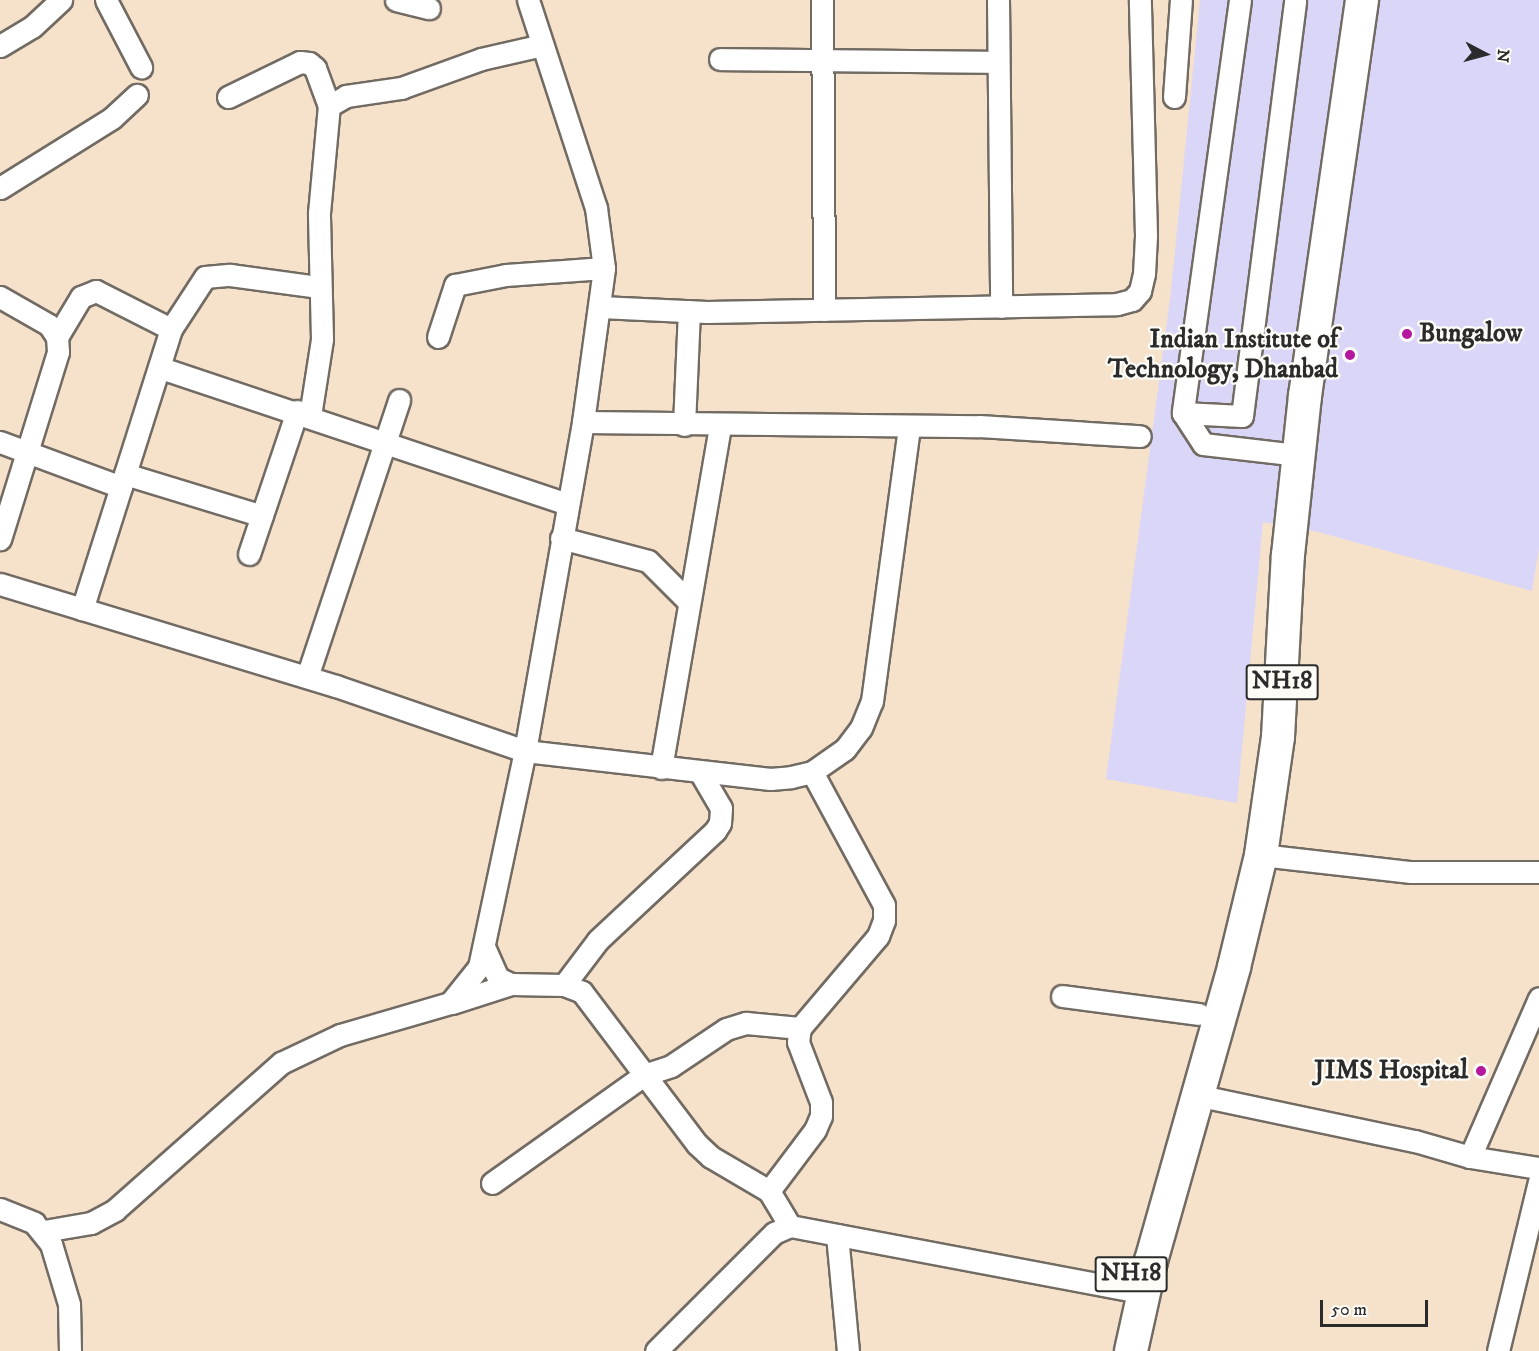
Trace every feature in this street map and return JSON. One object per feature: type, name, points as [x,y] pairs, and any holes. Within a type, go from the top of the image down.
[{"type":"highway","name":"NH18","points":[[1131,1351],[1135,1292],[1199,1014],[1240,862],[1250,804],[1281,453],[1343,0]]},
{"type":"highway","name":"NH18","points":[[1115,1351],[1197,1095],[1234,967],[1261,855],[1278,738],[1288,555],[1305,396],[1362,0]]},
{"type":"street","points":[[0,46],[32,27],[62,0]]},
{"type":"street","points":[[106,0],[141,67]]},
{"type":"street","points":[[396,0],[429,8]]},
{"type":"street","points":[[450,1003],[471,980],[486,949],[525,751],[583,422],[604,268],[596,208],[528,0]]},
{"type":"street","points":[[822,0],[824,310]]},
{"type":"street","points":[[998,0],[1001,307]]},
{"type":"street","points":[[600,308],[689,311],[824,310],[1118,304],[1132,300],[1140,291],[1146,235],[1140,0]]},
{"type":"street","points":[[1174,98],[1180,0]]},
{"type":"street","points":[[1240,0],[1183,413],[1203,444],[1281,453]]},
{"type":"street","points":[[1183,413],[1242,416],[1295,0]]},
{"type":"street","points":[[328,106],[346,96],[401,88],[481,59],[542,45]]},
{"type":"street","points":[[720,59],[998,62]]},
{"type":"street","points":[[228,97],[300,62],[309,63],[315,68],[328,106],[318,213],[322,339],[304,413],[249,554]]},
{"type":"street","points":[[0,188],[112,118],[137,94]]},
{"type":"street","points":[[438,337],[455,285],[506,275],[604,268]]},
{"type":"street","points":[[82,609],[161,368],[171,329],[205,277],[230,274],[319,287]]},
{"type":"street","points":[[57,337],[81,297],[96,291],[171,329]]},
{"type":"street","points":[[0,297],[49,325],[57,337],[58,352],[0,538]]},
{"type":"street","points":[[684,425],[689,311]]},
{"type":"street","points":[[161,368],[386,440],[568,504]]},
{"type":"street","points":[[307,677],[399,400]]},
{"type":"street","points":[[583,422],[720,426],[909,426],[1140,436]]},
{"type":"street","points":[[661,768],[720,426]]},
{"type":"street","points":[[0,584],[307,677],[525,751],[770,779],[812,772],[845,749],[861,728],[872,701],[909,426]]},
{"type":"street","points":[[0,442],[123,480],[262,516]]},
{"type":"street","points":[[561,538],[648,561],[689,602]]},
{"type":"street","points":[[564,985],[598,940],[715,831],[721,808],[700,772]]},
{"type":"street","points":[[769,1191],[815,1130],[821,1116],[821,1102],[798,1042],[800,1028],[878,936],[884,920],[884,905],[812,772]]},
{"type":"street","points":[[1261,855],[1411,872],[1539,872]]},
{"type":"street","points":[[486,949],[498,978],[512,984]]},
{"type":"street","points":[[0,1209],[44,1231],[91,1223],[116,1210],[281,1063],[340,1035],[512,984],[564,985],[588,997],[644,1075],[704,1151],[769,1191],[790,1226]]},
{"type":"street","points":[[1062,996],[1199,1014]]},
{"type":"street","points":[[1470,1156],[1539,998]]},
{"type":"street","points":[[492,1183],[644,1075],[688,1057],[726,1029],[763,1023],[800,1028]]},
{"type":"street","points":[[1197,1095],[1470,1156],[1539,1168]]},
{"type":"street","points":[[1498,1351],[1539,1181]]},
{"type":"street","points":[[656,1351],[774,1233],[790,1226],[1135,1292]]},
{"type":"street","points":[[44,1231],[65,1281],[70,1351]]},
{"type":"street","points":[[837,1235],[844,1350]]},
{"type":"shaded area","name":"Indian Institute of Technology, Dhanbad","points":[[1200,0],[1539,0],[1539,549],[1532,591],[1318,532],[1263,522],[1237,803],[1106,779],[1171,291]]},
{"type":"place","name":"Bungalow","points":[[1407,334]]},
{"type":"place","name":"Indian Institute of Technology, Dhanbad","points":[[1350,355]]},
{"type":"place","name":"JIMS Hospital","points":[[1481,1071]]}]
